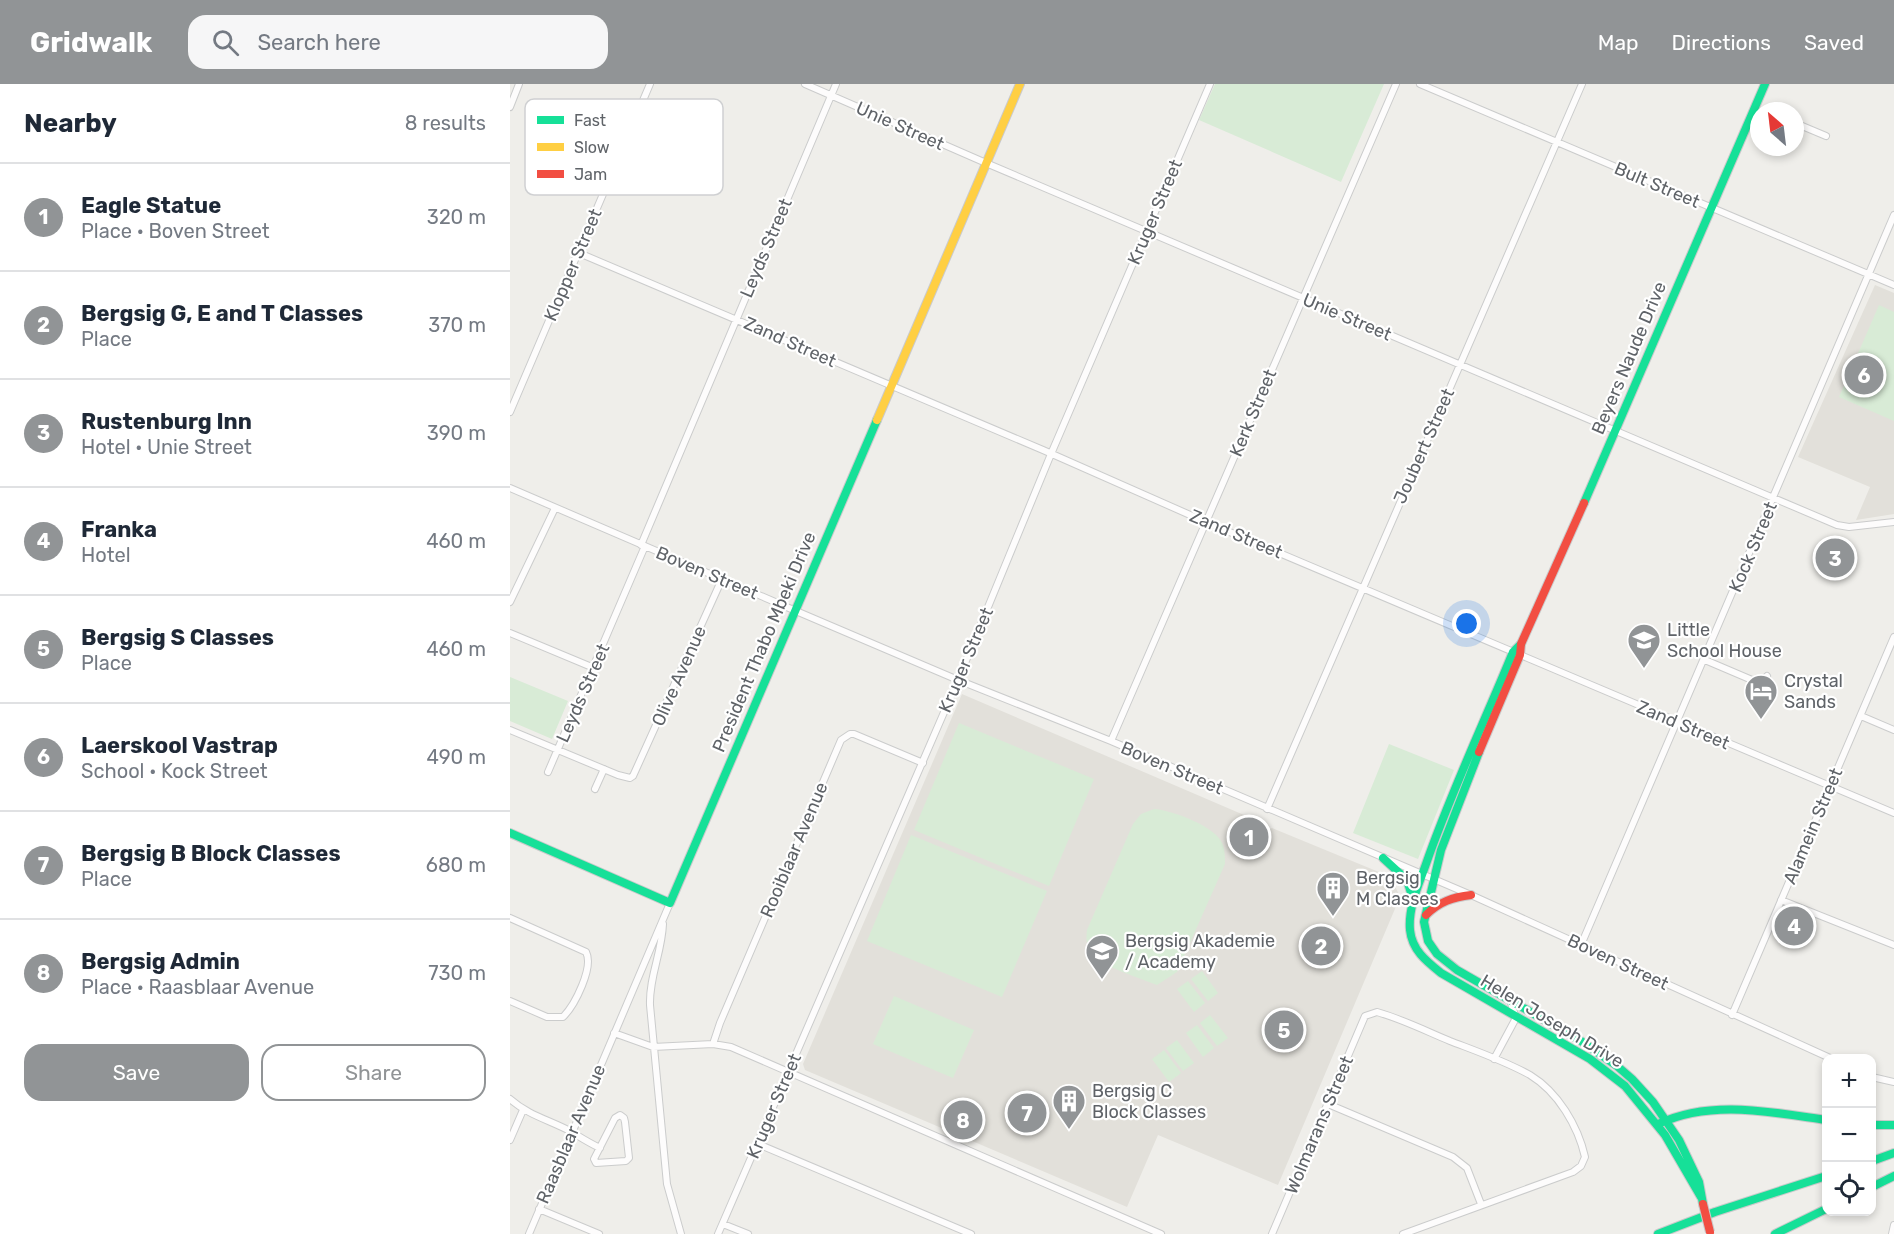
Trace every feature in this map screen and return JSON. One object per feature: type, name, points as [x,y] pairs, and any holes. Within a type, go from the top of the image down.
[{"type":"main road","name":"President Thabo Mbeki Drive","points":[[670,903],[1020,84]]},
{"type":"main road","name":"Beyers Naude Drive","points":[[1761,102],[1765,84]]},
{"type":"main road","name":"Beyers Naude Drive","points":[[1433,880],[1441,850],[1460,799],[1521,644],[1582,513],[1710,208],[1750,128]]},
{"type":"main road","name":"Beyers Naude Drive","points":[[1423,875],[1451,796],[1517,654]]},
{"type":"main road","points":[[510,833],[670,903]]},
{"type":"main road","points":[[1383,858],[1408,879],[1413,891],[1413,902]]},
{"type":"main road","name":"Helen Joseph Drive","points":[[1423,875],[1413,902],[1410,925],[1412,940],[1427,962],[1441,973],[1516,1018],[1581,1053],[1612,1075],[1638,1100],[1658,1125],[1702,1201]]},
{"type":"main road","name":"Helen Joseph Drive","points":[[1433,880],[1424,917],[1425,933],[1431,946],[1443,960],[1511,1003],[1580,1041],[1617,1066],[1646,1093],[1680,1141],[1699,1182],[1710,1233]]},
{"type":"main road","points":[[1424,917],[1442,901],[1471,895]]},
{"type":"main road","points":[[1658,1125],[1666,1119],[1721,1108],[1822,1119]]},
{"type":"main road","points":[[1876,1125],[1894,1125]]},
{"type":"main road","points":[[1876,1160],[1894,1154]]},
{"type":"main road","points":[[1876,1185],[1894,1176]]},
{"type":"main road","points":[[1658,1234],[1715,1212],[1822,1178]]},
{"type":"main road","points":[[1774,1234],[1822,1211]]},
{"type":"street","points":[[510,106],[519,84]]},
{"type":"street","name":"Klopper Street","points":[[644,99],[650,84]]},
{"type":"street","name":"Unie Street","points":[[805,84],[1836,525],[1849,527],[1894,522]]},
{"type":"street","name":"Leyds Street","points":[[548,772],[594,669],[736,318],[836,84]]},
{"type":"street","name":"Kruger Street","points":[[718,1234],[923,763],[1051,454],[1210,84]]},
{"type":"street","name":"Kerk Street","points":[[1111,741],[1396,84]]},
{"type":"street","name":"Bult Street","points":[[1420,84],[1894,285]]},
{"type":"street","name":"Joubert Street","points":[[1267,809],[1582,84]]},
{"type":"street","points":[[1804,127],[1826,136]]},
{"type":"street","name":"Klopper Street","points":[[510,412],[603,195]]},
{"type":"street","name":"Kock Street","points":[[1581,945],[1894,215]]},
{"type":"street","name":"Zand Street","points":[[579,253],[736,318],[1206,522],[1894,813]]},
{"type":"street","name":"Boven Street","points":[[510,488],[958,680],[1111,741],[1471,895],[1822,1055]]},
{"type":"street","points":[[510,602],[555,508]]},
{"type":"street","name":"Olive Avenue","points":[[604,769],[630,778],[636,773],[722,579]]},
{"type":"street","points":[[510,633],[594,669]]},
{"type":"street","name":"Alamein Street","points":[[1732,1015],[1892,649],[1894,637]]},
{"type":"street","points":[[1705,660],[1752,680],[1763,680],[1767,676]]},
{"type":"street","points":[[1861,716],[1894,730]]},
{"type":"street","points":[[510,739],[512,731],[604,769],[595,789]]},
{"type":"street","name":"Rooiblaar Avenue","points":[[713,1044],[724,1013],[841,740],[854,734],[923,763]]},
{"type":"street","points":[[1781,900],[1894,945]]},
{"type":"street","name":"President Thabo Mbeki Drive","points":[[670,903],[664,918],[663,940],[651,980],[649,997],[667,1184],[681,1234]]},
{"type":"street","points":[[510,918],[586,952],[589,959],[588,970],[571,1008],[563,1017],[547,1017],[510,1001]]},
{"type":"street","name":"Raasblaar Avenue","points":[[529,1234],[664,918]]},
{"type":"street","points":[[1402,1234],[1561,1177],[1581,1166],[1585,1157],[1580,1140],[1566,1112],[1552,1095],[1530,1075],[1494,1059],[1516,1018],[1511,1003]]},
{"type":"street","name":"Wolmarans Street","points":[[1272,1234],[1365,1016],[1372,1012],[1384,1014],[1494,1059]]},
{"type":"street","points":[[614,1033],[653,1047],[713,1044],[731,1047],[1161,1234]]},
{"type":"street","points":[[1876,1078],[1894,1082]]},
{"type":"street","points":[[510,1099],[523,1110],[600,1148]]},
{"type":"street","points":[[1328,1104],[1453,1157],[1467,1168],[1481,1204]]},
{"type":"street","points":[[510,1140],[523,1110]]},
{"type":"street","points":[[620,1115],[624,1118],[629,1158],[626,1161],[596,1163],[594,1159],[600,1148],[615,1118],[620,1115]]},
{"type":"street","points":[[510,1120],[517,1124]]},
{"type":"street","points":[[758,1144],[971,1234]]},
{"type":"street","points":[[539,1209],[599,1234]]},
{"type":"street","points":[[723,1224],[748,1234]]},
{"type":"street","points":[[1892,1234],[1894,1226]]},
{"type":"shaded area","points":[[1875,285],[1894,293],[1894,514],[1856,520],[1870,487],[1798,457]]},
{"type":"shaded area","name":"Bergsig Akademie / Academy","points":[[962,694],[1251,818],[1253,826],[1266,831],[1272,828],[1391,877],[1400,897],[1278,1185],[1158,1135],[1127,1207],[805,1070],[803,1064]]},
{"type":"green space","points":[[1215,84],[1384,84],[1341,182],[1199,120]]},
{"type":"green space","points":[[1879,305],[1894,312],[1894,421],[1839,397]]},
{"type":"green space","points":[[510,677],[568,701],[552,739],[510,721]]},
{"type":"green space","points":[[959,723],[1094,779],[1049,886],[914,830]]},
{"type":"green space","points":[[1389,744],[1454,770],[1418,859],[1353,833]]},
{"type":"green space","points":[[1154,809],[1180,815],[1209,829],[1221,841],[1225,861],[1177,972],[1157,985],[1122,972],[1096,958],[1088,948],[1087,939],[1087,930],[1133,824],[1141,814]]},
{"type":"green space","points":[[911,835],[1047,891],[1002,997],[867,941]]},
{"type":"green space","points":[[1202,971],[1218,993],[1208,1001],[1191,979]]},
{"type":"green space","points":[[1188,981],[1205,1003],[1194,1012],[1177,989]]},
{"type":"green space","points":[[894,996],[974,1030],[953,1078],[873,1044]]},
{"type":"green space","points":[[1210,1015],[1228,1038],[1217,1046],[1200,1023]]},
{"type":"green space","points":[[1197,1025],[1214,1048],[1203,1057],[1186,1033]]},
{"type":"green space","points":[[1177,1040],[1194,1063],[1183,1071],[1166,1048]]},
{"type":"green space","points":[[1164,1050],[1181,1073],[1169,1082],[1152,1059]]},
{"type":"traffic: fast","points":[[1584,503],[1765,84]]},
{"type":"traffic: fast","points":[[510,833],[670,903],[877,420]]},
{"type":"traffic: fast","points":[[1521,644],[1513,652],[1436,837],[1412,904],[1411,937],[1421,954],[1441,973],[1590,1059],[1625,1086],[1665,1135],[1701,1197]]},
{"type":"traffic: fast","points":[[1479,752],[1441,850],[1424,922],[1428,941],[1437,954],[1457,970],[1581,1041],[1632,1079],[1653,1102],[1679,1140],[1699,1182],[1703,1204]]},
{"type":"traffic: fast","points":[[1383,858],[1407,880],[1413,899]]},
{"type":"traffic: fast","points":[[1658,1124],[1678,1116],[1720,1110],[1762,1111],[1822,1119]]},
{"type":"traffic: fast","points":[[1876,1125],[1894,1125]]},
{"type":"traffic: fast","points":[[1876,1160],[1894,1153]]},
{"type":"traffic: fast","points":[[1876,1185],[1894,1176]]},
{"type":"traffic: fast","points":[[1658,1234],[1715,1212],[1822,1177]]},
{"type":"traffic: fast","points":[[1775,1234],[1822,1211]]},
{"type":"traffic: slow","points":[[877,420],[1020,84]]},
{"type":"traffic: jam","points":[[1479,752],[1520,655],[1521,644],[1584,503]]},
{"type":"traffic: jam","points":[[1426,915],[1447,901],[1471,895]]},
{"type":"traffic: jam","points":[[1703,1204],[1710,1232]]},
{"type":"place","name":"Laerskool Vastrap","points":[[1864,375]]},
{"type":"place","name":"Rustenburg Inn","points":[[1835,558]]},
{"type":"place","name":"Little School House","points":[[1644,669]]},
{"type":"place","name":"Crystal Sands","points":[[1761,720]]},
{"type":"place","name":"Eagle Statue","points":[[1249,837]]},
{"type":"place","name":"Bergsig M Classes","points":[[1333,917]]},
{"type":"place","name":"Franka","points":[[1794,926]]},
{"type":"place","name":"Bergsig G, E and T Classes","points":[[1321,946]]},
{"type":"place","name":"Bergsig Akademie / Academy","points":[[1102,980]]},
{"type":"place","name":"Bergsig S Classes","points":[[1284,1030]]},
{"type":"place","name":"Bergsig B Block Classes","points":[[1027,1113]]},
{"type":"place","name":"Bergsig Admin","points":[[963,1120]]},
{"type":"place","name":"Bergsig C Block Classes","points":[[1069,1130]]}]
